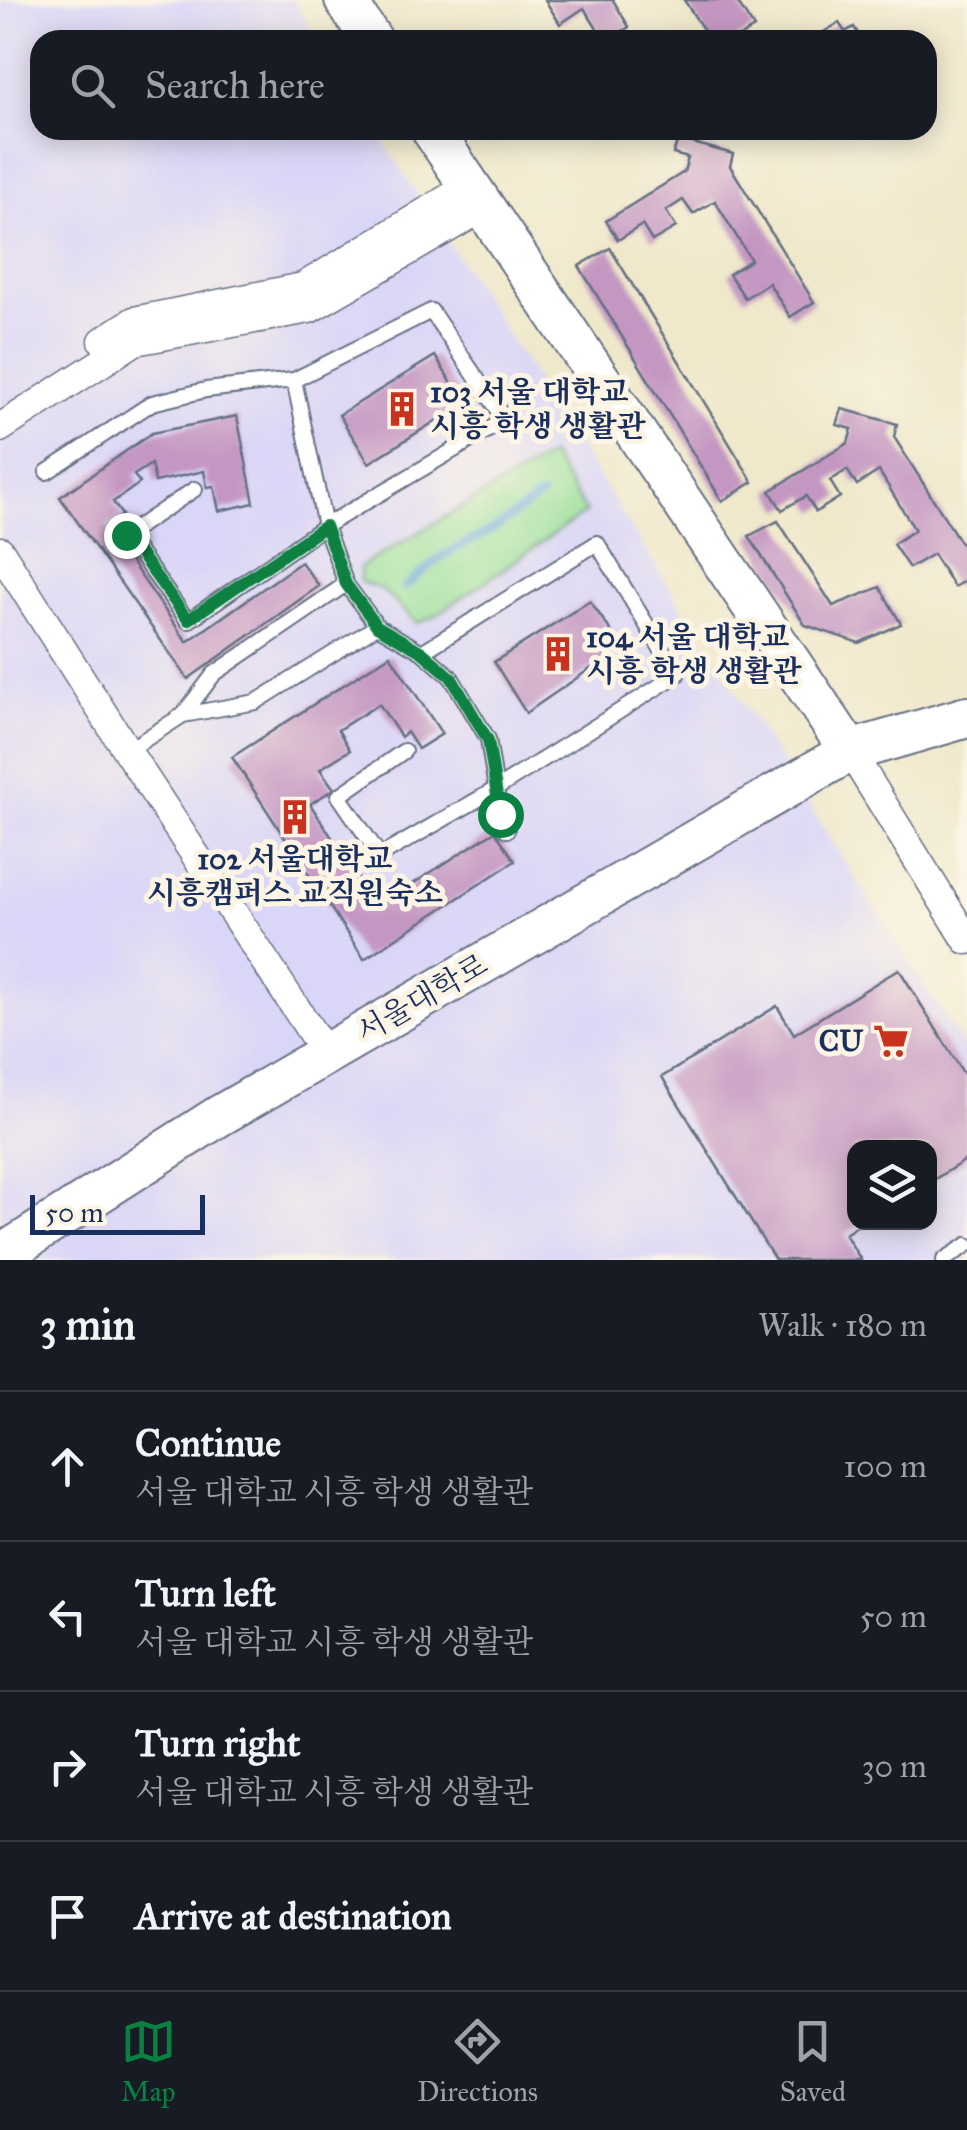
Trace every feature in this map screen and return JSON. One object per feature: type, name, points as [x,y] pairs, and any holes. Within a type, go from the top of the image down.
[{"type":"street","points":[[345,0],[365,30]]},
{"type":"street","points":[[439,140],[850,751],[967,940]]},
{"type":"street","points":[[0,406],[134,321],[303,288],[477,197]]},
{"type":"street","points":[[0,428],[135,341],[309,309],[477,197]]},
{"type":"street","points":[[0,552],[326,1054]]},
{"type":"street","name":"서울대학로","points":[[0,1256],[219,1116],[850,751],[967,716]]},
{"type":"lane","points":[[46,472],[152,403],[206,390],[294,380],[431,311],[506,420],[325,526],[188,620],[126,535],[195,489]]},
{"type":"lane","points":[[294,380],[325,526],[346,584],[377,626],[422,652],[451,677],[488,740],[500,814],[507,830]]},
{"type":"lane","points":[[404,752],[339,796],[380,856],[496,789],[677,675],[597,543],[422,652]]},
{"type":"lane","points":[[183,716],[214,674],[346,584]]},
{"type":"lane","points":[[127,751],[183,716],[256,702],[377,626]]},
{"type":"lane","points":[[944,1260],[967,1245]]},
{"type":"shaded area","points":[[0,0],[293,0],[312,30],[30,30],[30,140],[382,140],[967,1052],[967,1260],[0,1260]]},
{"type":"green space","points":[[550,455],[586,512],[434,617],[417,623],[381,589],[360,582],[360,567]]},
{"type":"building","points":[[545,0],[613,0],[629,27],[598,30],[584,8],[560,24]]},
{"type":"building","points":[[684,0],[736,0],[754,28],[751,30],[704,30]]},
{"type":"building","points":[[678,140],[682,140],[733,154],[730,166],[814,302],[790,317],[769,283],[745,298],[729,274],[751,260],[715,201],[693,214],[683,200],[666,211],[676,227],[652,241],[642,225],[618,240],[606,221],[684,172],[688,158],[673,154]]},
{"type":"building","points":[[610,248],[753,482],[722,501],[579,266]]},
{"type":"building","name":"103 서울 대학교 시흥 학생 생활관","points":[[435,356],[464,403],[369,463],[339,415]]},
{"type":"building","points":[[842,409],[897,424],[894,437],[967,553],[967,579],[954,587],[933,554],[909,568],[893,544],[915,530],[879,471],[857,485],[847,470],[830,481],[840,497],[816,512],[806,496],[782,510],[770,491],[848,443],[852,429],[837,425]]},
{"type":"building","points":[[237,416],[254,503],[219,511],[214,486],[207,487],[204,471],[155,482],[151,464],[134,475],[140,483],[113,502],[122,515],[106,526],[187,642],[301,562],[319,586],[188,679],[60,497],[152,433]]},
{"type":"building","points":[[778,521],[833,606],[880,587],[901,624],[859,643],[805,625],[749,536]]},
{"type":"building","name":"104 서울 대학교 시흥 학생 생활관","points":[[590,601],[622,647],[526,713],[494,662]]},
{"type":"building","name":"102 서울대학교 시흥캠퍼스 교직원숙소","points":[[390,655],[442,734],[418,749],[407,732],[401,737],[379,704],[338,730],[350,750],[320,769],[334,789],[310,804],[377,907],[495,831],[515,861],[364,959],[232,757]]},
{"type":"building","points":[[899,969],[967,1079],[967,1159],[937,1178],[937,1140],[847,1140],[847,1230],[851,1230],[845,1234],[861,1260],[775,1260],[662,1077],[777,1006],[794,1034]]},
{"type":"waterway","points":[[405,587],[443,555],[494,529],[541,496]]},
{"type":"place","name":"103 서울 대학교 시흥 학생 생활관","points":[[402,409]]},
{"type":"place","name":"104 서울 대학교 시흥 학생 생활관","points":[[558,654]]},
{"type":"place","name":"102 서울대학교 시흥캠퍼스 교직원숙소","points":[[295,817]]},
{"type":"place","name":"CU","points":[[891,1041]]},
{"type":"route","points":[[126,535],[188,620],[325,526],[346,584],[377,626],[422,652],[451,677],[488,740],[500,814]]}]
